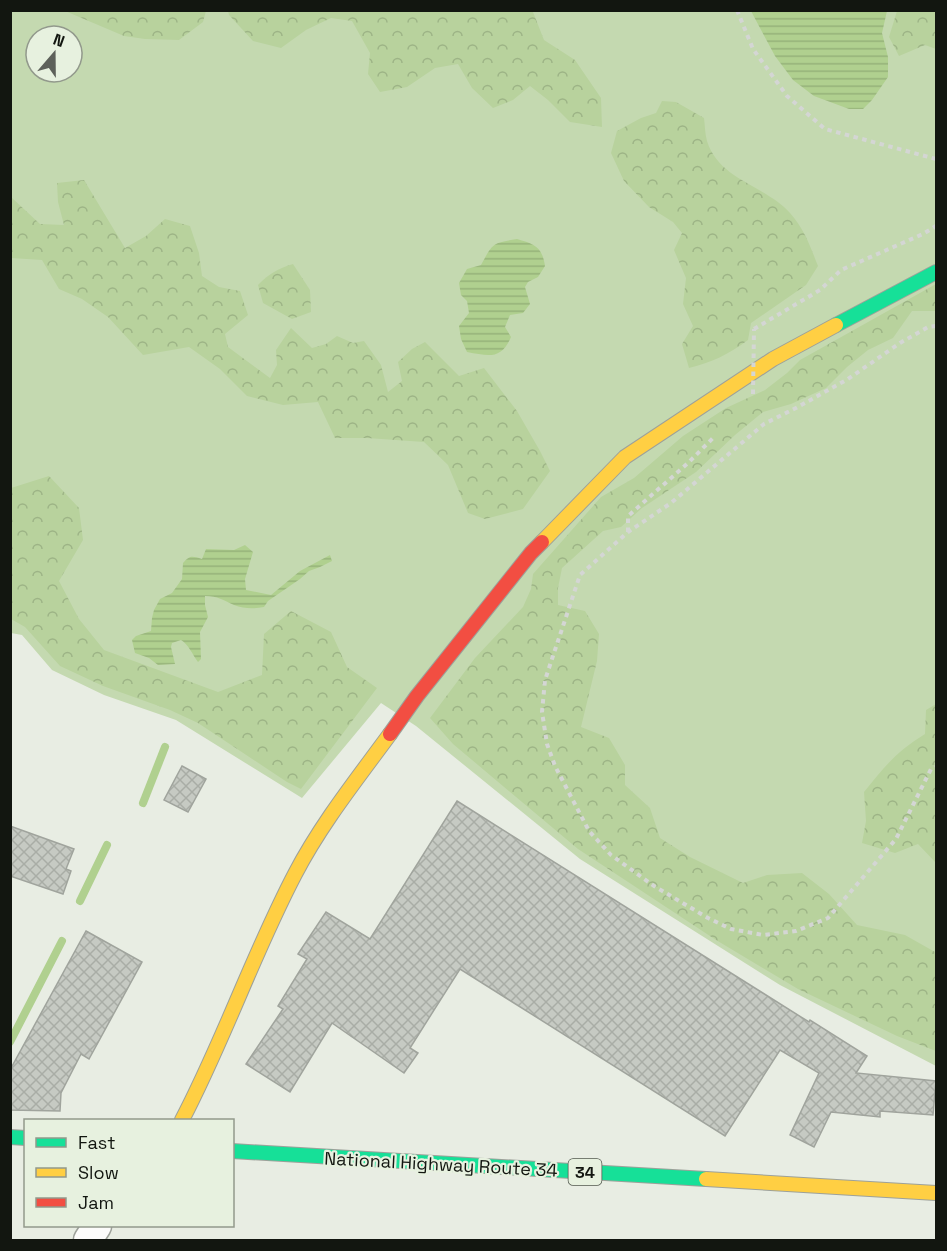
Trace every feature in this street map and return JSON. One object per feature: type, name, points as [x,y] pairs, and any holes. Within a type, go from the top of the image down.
[{"type":"main road","points":[[183,1119],[203,1080],[247,977],[295,874],[321,829],[417,696],[531,553],[625,457],[773,359],[936,272]]},
{"type":"main road","name":"National Highway Route 34","points":[[234,1151],[936,1193]]},
{"type":"street","points":[[88,1240],[96,1227]]},
{"type":"path","points":[[737,10],[753,49],[787,96],[825,129],[936,159]]},
{"type":"path","points":[[747,402],[753,394],[754,329],[820,290],[841,270],[936,226]]},
{"type":"path","points":[[936,326],[919,332],[848,379],[764,424],[671,502],[628,532],[580,575],[545,681],[542,712],[547,744],[555,766],[589,831],[611,855],[654,886],[708,918],[731,929],[763,935],[796,931],[828,918],[896,839],[931,769],[936,767]]},
{"type":"path","points":[[628,532],[628,516],[720,432]]},
{"type":"shaded area","points":[[11,11],[936,11],[936,1066],[780,985],[580,859],[416,726],[381,703],[302,798],[176,720],[104,695],[52,670],[22,635],[11,633]]},
{"type":"shaded area","points":[[751,11],[887,11],[882,33],[888,57],[888,77],[863,109],[849,109],[814,96],[793,80],[775,56]]},
{"type":"shaded area","points":[[517,239],[536,247],[542,254],[545,266],[538,277],[528,282],[525,287],[530,304],[523,313],[510,315],[505,327],[511,337],[503,350],[494,355],[467,352],[461,339],[459,326],[469,313],[467,301],[461,295],[459,283],[467,269],[481,265],[494,245]]},
{"type":"shaded area","points":[[245,545],[253,552],[245,579],[246,590],[271,595],[300,571],[330,555],[332,561],[309,571],[268,601],[264,607],[242,607],[205,596],[208,617],[200,632],[201,659],[198,662],[181,640],[172,643],[171,647],[175,664],[158,665],[149,658],[135,653],[132,640],[136,636],[151,631],[154,610],[160,599],[172,593],[182,579],[185,560],[189,557],[202,559],[206,549],[234,550]]},
{"type":"green space","points":[[65,11],[206,11],[203,22],[179,40],[124,36]]},
{"type":"green space","points":[[228,11],[533,12],[544,40],[575,60],[601,98],[602,127],[570,122],[530,86],[513,100],[493,108],[472,88],[458,64],[435,68],[407,87],[380,92],[368,74],[370,53],[352,21],[331,18],[306,30],[281,48],[253,41]]},
{"type":"green space","points":[[897,11],[936,11],[936,49],[925,45],[899,56],[889,37]]},
{"type":"green space","points":[[662,101],[676,102],[704,118],[707,141],[713,154],[732,174],[780,203],[790,213],[810,245],[818,266],[806,285],[751,323],[748,340],[720,357],[689,368],[682,344],[693,326],[683,304],[686,278],[674,250],[682,233],[673,222],[649,207],[624,181],[611,153],[617,131],[656,113]]},
{"type":"green space","points":[[84,180],[125,248],[146,236],[165,219],[190,226],[199,253],[202,276],[219,287],[240,291],[248,315],[225,334],[228,347],[270,378],[277,365],[276,350],[291,328],[312,348],[326,344],[337,336],[353,343],[364,341],[381,365],[388,392],[402,381],[398,362],[412,349],[425,342],[459,376],[484,368],[517,411],[550,471],[523,509],[485,519],[468,513],[448,465],[424,442],[335,438],[318,402],[283,405],[247,396],[220,369],[189,347],[143,355],[108,317],[82,299],[59,289],[42,260],[11,258],[11,197],[40,224],[64,225],[58,202],[57,183]]},
{"type":"green space","points":[[293,264],[310,290],[311,312],[292,319],[263,303],[258,285],[274,272]]},
{"type":"green space","points":[[936,284],[936,311],[912,311],[893,338],[868,350],[826,388],[791,404],[763,412],[696,472],[642,508],[621,527],[603,531],[562,568],[558,588],[558,605],[585,611],[599,634],[597,661],[581,727],[609,738],[625,765],[625,785],[650,808],[660,838],[690,857],[743,883],[767,875],[802,873],[829,894],[857,925],[905,935],[936,952],[936,1051],[897,1036],[798,989],[716,940],[578,849],[453,744],[430,718],[475,658],[523,607],[531,589],[533,574],[601,497],[634,478],[683,436],[726,408],[765,390],[800,360]]},
{"type":"green space","points":[[49,476],[79,508],[83,540],[59,581],[79,619],[104,650],[218,692],[262,675],[264,634],[291,611],[331,632],[347,667],[377,688],[301,789],[198,723],[170,710],[103,686],[60,666],[25,627],[11,619],[11,488]]},
{"type":"green space","points":[[936,704],[936,863],[918,844],[895,853],[862,843],[866,821],[864,792],[892,760],[925,734],[926,710]]},
{"type":"building","points":[[182,766],[206,779],[188,812],[164,800]]},
{"type":"building","points":[[457,801],[867,1056],[856,1073],[936,1081],[933,1115],[880,1111],[880,1117],[831,1112],[814,1147],[790,1135],[819,1073],[780,1050],[725,1136],[460,969],[410,1048],[418,1053],[404,1073],[332,1023],[290,1092],[246,1064],[283,1009],[278,1006],[307,959],[298,954],[326,912],[370,939]]},
{"type":"building","points":[[10,826],[74,849],[66,869],[71,871],[63,894],[10,876]]},
{"type":"building","points":[[86,931],[142,962],[89,1059],[81,1054],[61,1093],[60,1111],[10,1110],[10,1070]]},
{"type":"waterway","points":[[143,803],[165,747]]},
{"type":"waterway","points":[[80,901],[107,845]]},
{"type":"waterway","points":[[10,1042],[62,941]]},
{"type":"traffic: fast","points":[[836,325],[936,272]]},
{"type":"traffic: fast","points":[[10,1137],[24,1138]]},
{"type":"traffic: fast","points":[[234,1151],[706,1179]]},
{"type":"traffic: slow","points":[[542,542],[625,457],[773,359],[836,325]]},
{"type":"traffic: slow","points":[[182,1119],[280,904],[305,855],[390,734]]},
{"type":"traffic: slow","points":[[706,1179],[936,1193]]},
{"type":"traffic: jam","points":[[390,734],[417,696],[542,542]]}]
